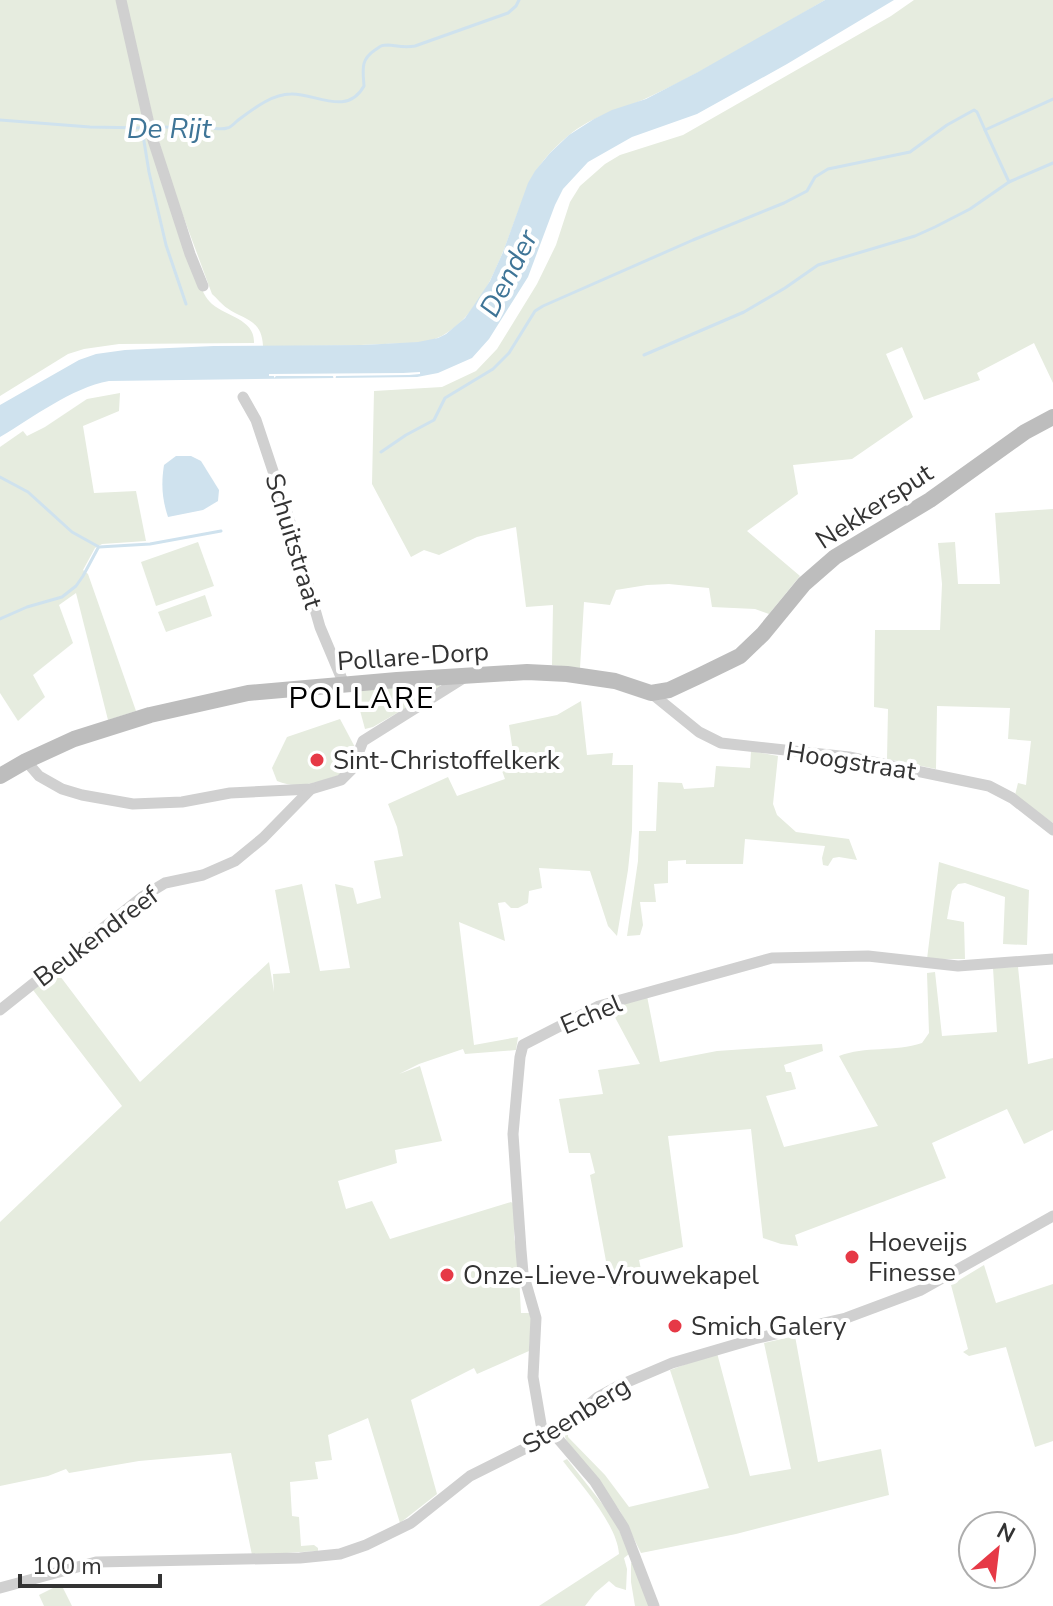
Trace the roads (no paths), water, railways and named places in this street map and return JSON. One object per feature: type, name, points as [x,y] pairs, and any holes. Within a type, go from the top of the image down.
[{"type":"street","points":[[121,0],[152,137],[203,286]]},
{"type":"street","name":"Schuitstraat","points":[[243,397],[256,420],[320,627],[344,684]]},
{"type":"street","name":"Nekkersput","points":[[651,693],[669,690],[740,656],[763,634],[804,584],[835,557],[930,500],[1025,432],[1053,417]]},
{"type":"street","name":"Pollare-Dorp","points":[[0,776],[74,739],[189,705],[248,693],[527,672],[615,681],[651,693]]},
{"type":"street","points":[[26,761],[39,776],[62,789],[133,804],[182,802],[230,793],[311,789],[341,780],[352,769],[363,741],[467,676]]},
{"type":"street","name":"Hoogstraat","points":[[651,693],[699,732],[721,743],[849,757],[989,786],[1012,798],[1053,830]]},
{"type":"street","name":"Beukendreef","points":[[0,1010],[142,897],[165,883],[203,875],[235,861],[263,838],[311,789]]},
{"type":"street","name":"Echel","points":[[550,1436],[541,1424],[533,1377],[536,1318],[523,1273],[513,1134],[523,1045],[599,1006],[772,958],[868,956],[958,966],[1053,959]]},
{"type":"street","name":"Steenberg","points":[[0,1588],[96,1562],[300,1558],[340,1554],[366,1545],[411,1523],[470,1476],[550,1436],[598,1397],[645,1373],[725,1347],[846,1318],[919,1291],[1053,1216]]},
{"type":"street","points":[[550,1436],[595,1482],[624,1528],[654,1606]]},
{"type":"water","name":"Dender","points":[[825,0],[894,0],[697,114],[632,137],[588,162],[563,189],[528,277],[489,339],[472,358],[438,373],[417,377],[109,381],[67,397],[0,437],[0,405],[79,360],[96,354],[214,346],[418,342],[446,334],[465,318],[490,281],[535,171],[569,135],[612,110],[646,99],[698,72]]},
{"type":"water","points":[[176,456],[191,456],[201,461],[219,490],[218,501],[203,510],[168,517],[163,498],[163,472],[164,465]]},
{"type":"waterway","name":"De Rijt","points":[[153,127],[228,128],[262,103],[291,94],[330,101],[349,100],[364,86],[365,62],[380,47],[415,46],[508,13],[519,0]]},
{"type":"waterway","points":[[381,452],[434,420],[445,398],[493,369],[509,353],[535,311],[543,306],[784,203],[807,191],[815,177],[828,169],[910,152],[974,110],[985,130],[1053,99]]},
{"type":"waterway","name":"De Rijt","points":[[0,120],[146,128]]},
{"type":"waterway","points":[[142,129],[166,245],[186,304]]},
{"type":"waterway","points":[[644,355],[744,312],[818,265],[915,236],[970,209],[1009,182],[985,130]]},
{"type":"waterway","points":[[1009,182],[1053,163]]},
{"type":"waterway","name":"De Rijt","points":[[0,477],[28,492],[72,532],[99,547],[150,544],[221,531]]},
{"type":"waterway","points":[[0,619],[62,597],[76,586],[98,548]]},
{"type":"place","name":"Sint-Christoffelkerk","points":[[317,760]]},
{"type":"place","name":"Hoeveijs Finesse","points":[[852,1257]]},
{"type":"place","name":"Onze-Lieve-Vrouwekapel","points":[[447,1275]]},
{"type":"place","name":"Smich Galery","points":[[675,1326]]},
{"type":"district","name":"POLLARE","points":[[362,698]]}]
